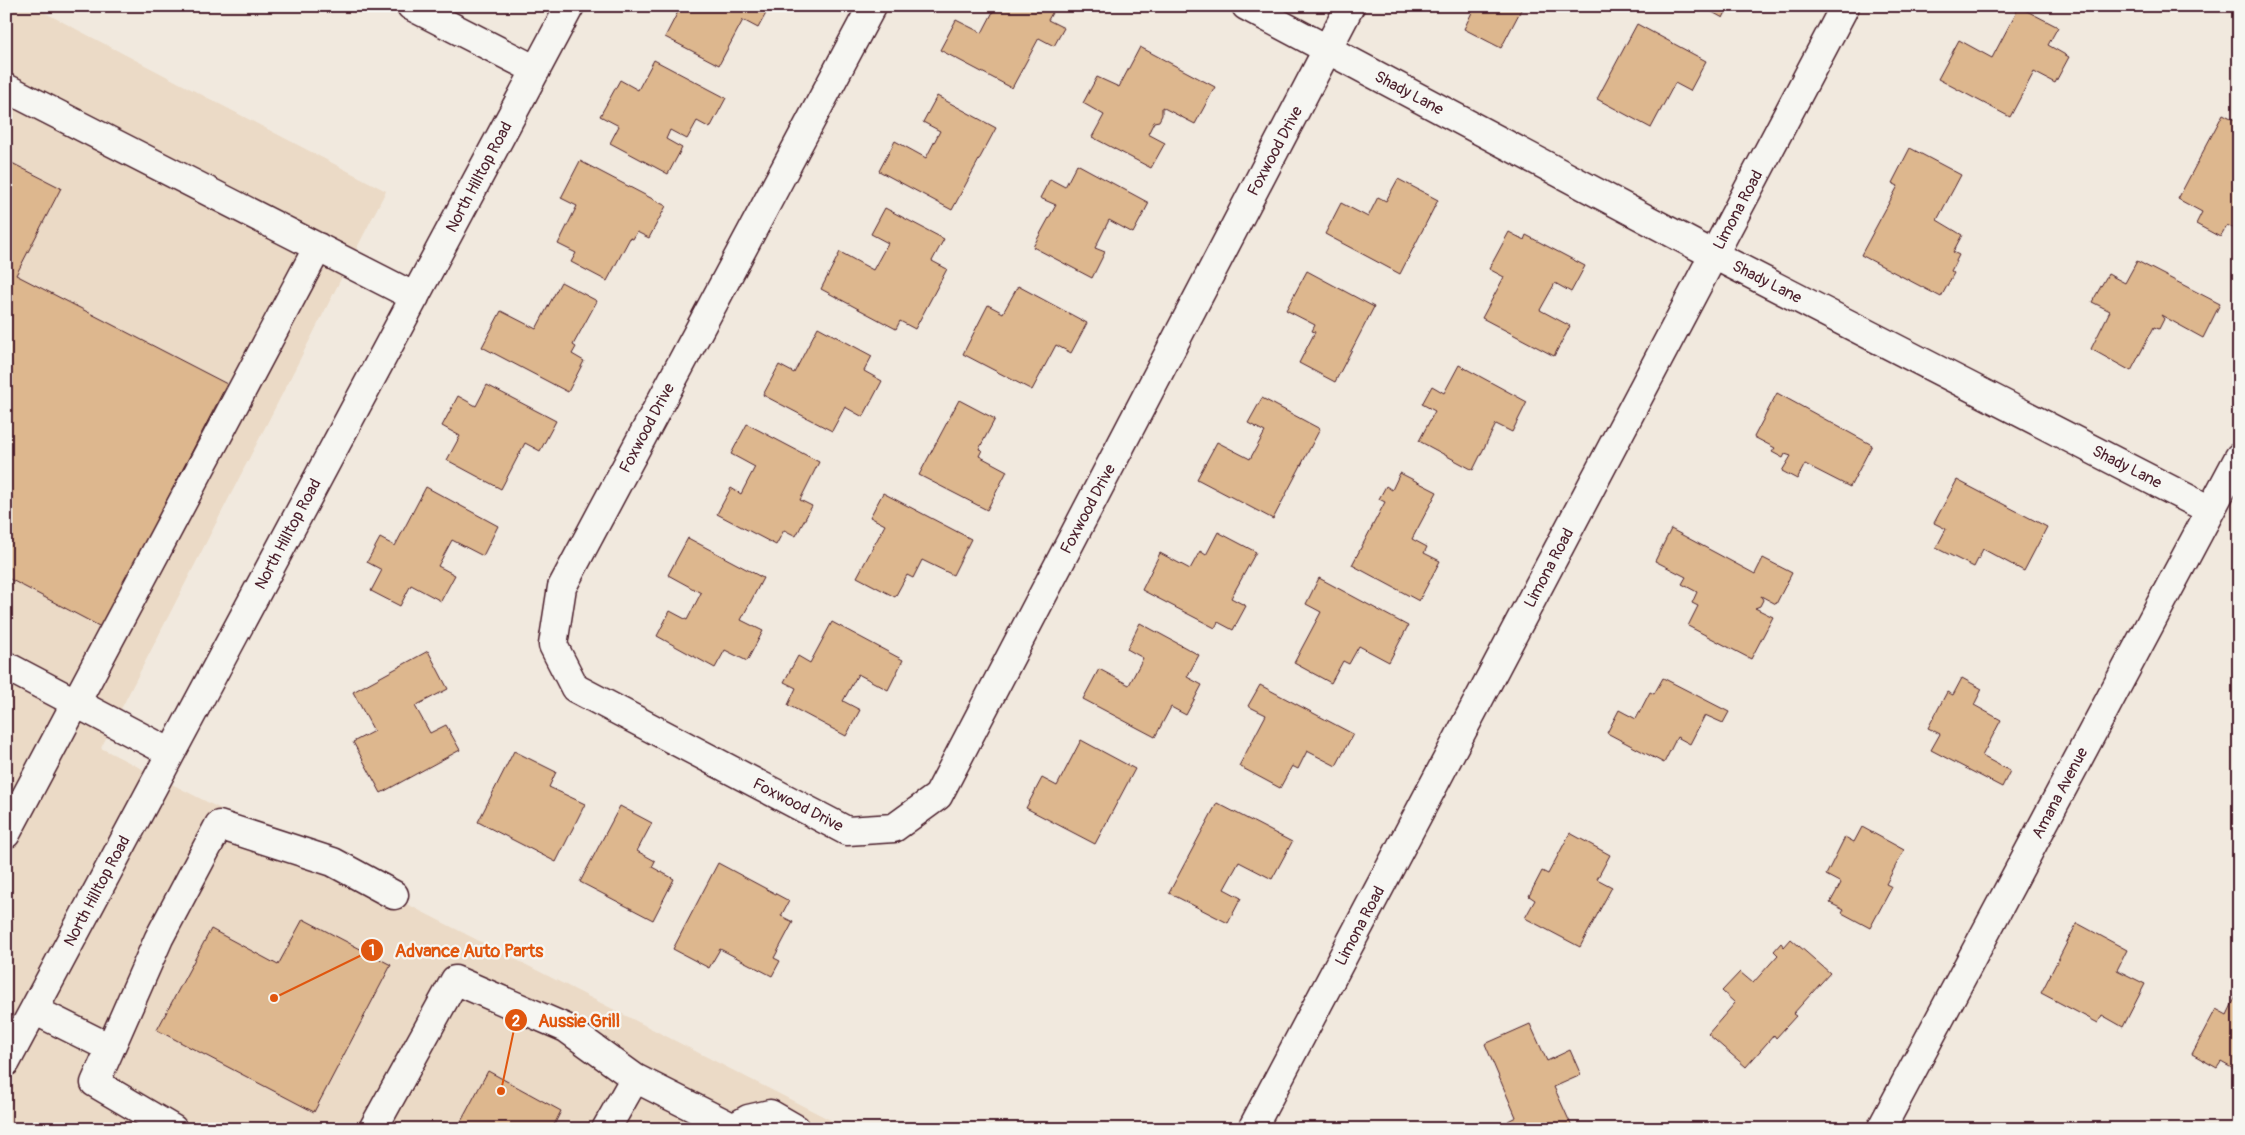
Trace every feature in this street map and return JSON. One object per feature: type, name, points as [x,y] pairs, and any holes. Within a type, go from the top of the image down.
[{"type":"street","points":[[411,6],[536,70]]},
{"type":"street","name":"North Hilltop Road","points":[[6,1062],[570,6]]},
{"type":"street","name":"Foxwood Drive","points":[[872,6],[562,588],[553,645],[575,688],[847,832],[894,828],[938,796],[1350,6]]},
{"type":"street","name":"Shady Lane","points":[[1246,6],[1714,255],[2210,510]]},
{"type":"street","name":"Limona Road","points":[[1252,1129],[1845,6]]},
{"type":"street","points":[[6,88],[415,296]]},
{"type":"street","points":[[6,834],[318,247]]},
{"type":"street","name":"Amana Avenue","points":[[1881,1129],[2239,457]]},
{"type":"street","points":[[7,667],[171,754]]},
{"type":"street","points":[[173,1129],[95,1083],[159,938],[220,825],[333,862],[394,895]]},
{"type":"street","points":[[373,1129],[455,980],[566,1028],[635,1078],[732,1128],[748,1119],[770,1114],[796,1129]]},
{"type":"street","points":[[34,1010],[110,1048]]},
{"type":"street","points":[[606,1129],[635,1078]]},
{"type":"shaded area","points":[[6,6],[32,6],[386,191],[101,748],[848,1129],[6,1129]]},
{"type":"building","points":[[681,6],[770,6],[758,28],[743,20],[719,65],[665,37]]},
{"type":"building","points":[[996,6],[1056,6],[1048,20],[1064,28],[1054,46],[1039,38],[1012,88],[940,50],[956,20],[982,33]]},
{"type":"building","points":[[1475,6],[1523,6],[1501,48],[1464,29]]},
{"type":"building","points":[[1701,6],[1729,6],[1723,18]]},
{"type":"building","points":[[2019,7],[2058,27],[2048,45],[2069,57],[2055,83],[2034,72],[2010,117],[1938,79],[1959,40],[1992,58]]},
{"type":"building","points":[[1637,24],[1706,61],[1690,91],[1675,83],[1651,128],[1597,99]]},
{"type":"building","points":[[1140,47],[1215,87],[1195,124],[1162,107],[1162,115],[1159,121],[1154,122],[1148,134],[1165,143],[1151,168],[1092,137],[1104,115],[1083,103],[1097,77],[1119,87]]},
{"type":"building","points":[[654,60],[726,98],[710,128],[697,121],[687,139],[670,130],[666,139],[682,148],[668,174],[610,143],[619,126],[600,116],[620,80],[638,90]]},
{"type":"building","points":[[937,96],[996,128],[952,210],[879,171],[895,141],[926,158],[940,131],[923,122]]},
{"type":"building","points":[[2223,114],[2239,122],[2239,231],[2227,225],[2220,237],[2196,224],[2202,212],[2178,199]]},
{"type":"building","points":[[1910,148],[1961,175],[1937,220],[1962,235],[1953,252],[1959,255],[1951,271],[1954,273],[1941,297],[1861,255],[1898,186],[1892,183]]},
{"type":"building","points":[[6,160],[61,188],[16,275],[227,384],[101,627],[6,577]]},
{"type":"building","points":[[580,161],[666,206],[649,238],[637,232],[633,239],[630,238],[607,281],[571,262],[576,253],[558,244],[577,206],[561,198]]},
{"type":"building","points":[[1077,164],[1149,203],[1133,233],[1109,220],[1095,248],[1105,252],[1092,278],[1033,247],[1056,205],[1040,198],[1050,179],[1065,187]]},
{"type":"building","points":[[1398,179],[1438,200],[1400,274],[1325,234],[1341,203],[1368,217],[1378,197],[1386,201]]},
{"type":"building","points":[[885,208],[944,239],[932,261],[947,269],[915,329],[900,321],[896,329],[821,289],[840,252],[873,270],[888,243],[871,234]]},
{"type":"building","points":[[1509,232],[1524,240],[1526,235],[1585,266],[1571,292],[1555,283],[1540,310],[1570,326],[1554,356],[1482,318],[1504,277],[1489,269]]},
{"type":"building","points":[[2137,261],[2220,304],[2203,338],[2161,315],[2164,319],[2159,329],[2154,327],[2131,371],[2091,349],[2110,311],[2092,302],[2108,274],[2125,283]]},
{"type":"building","points":[[1307,271],[1374,307],[1335,382],[1299,363],[1315,332],[1312,331],[1315,325],[1286,310]]},
{"type":"building","points":[[561,282],[597,301],[573,345],[576,347],[572,354],[584,361],[568,392],[482,347],[501,311],[536,329]]},
{"type":"building","points":[[1018,286],[1087,323],[1071,353],[1056,345],[1032,390],[963,354],[988,305],[1003,313]]},
{"type":"building","points":[[818,327],[872,356],[864,371],[882,381],[863,417],[845,407],[832,431],[763,395],[779,365],[794,373]]},
{"type":"building","points":[[1459,365],[1527,402],[1512,432],[1496,424],[1473,470],[1419,441],[1435,411],[1422,404],[1432,386],[1444,393]]},
{"type":"building","points":[[487,385],[556,421],[540,451],[525,443],[501,489],[447,460],[460,436],[442,426],[458,396],[476,406]]},
{"type":"building","points":[[1777,393],[1872,445],[1850,487],[1805,464],[1797,479],[1782,471],[1791,456],[1785,454],[1783,458],[1772,452],[1775,448],[1754,437]]},
{"type":"building","points":[[1262,398],[1320,429],[1273,519],[1197,479],[1217,442],[1250,459],[1265,432],[1248,423]]},
{"type":"building","points":[[959,400],[995,419],[979,449],[982,450],[979,456],[1007,471],[987,510],[919,475]]},
{"type":"building","points":[[747,424],[819,462],[800,500],[812,506],[796,536],[784,530],[776,545],[717,514],[731,488],[741,494],[755,467],[731,454]]},
{"type":"building","points":[[1400,473],[1437,492],[1412,539],[1427,547],[1424,553],[1440,561],[1419,601],[1352,565],[1385,502],[1379,499],[1386,486],[1392,490]]},
{"type":"building","points":[[1957,480],[2047,527],[2024,571],[1983,549],[1974,567],[1936,548],[1946,529],[1934,523]]},
{"type":"building","points":[[426,487],[498,526],[483,556],[452,540],[438,566],[455,575],[441,601],[411,585],[400,606],[371,591],[382,570],[367,562],[380,538],[395,546]]},
{"type":"building","points":[[883,493],[971,539],[953,575],[922,560],[913,578],[907,575],[895,597],[857,577],[885,525],[870,517]]},
{"type":"building","points":[[1671,529],[1755,574],[1763,558],[1792,573],[1776,604],[1761,596],[1763,600],[1760,606],[1755,608],[1773,617],[1751,659],[1688,626],[1698,606],[1692,603],[1697,592],[1682,584],[1686,577],[1655,561]]},
{"type":"building","points":[[1218,532],[1256,552],[1231,598],[1246,606],[1233,630],[1218,622],[1215,628],[1142,590],[1160,553],[1190,569],[1200,551],[1206,555]]},
{"type":"building","points":[[688,538],[763,578],[741,620],[763,631],[747,661],[725,650],[715,668],[657,636],[670,611],[687,620],[701,593],[668,575]]},
{"type":"building","points":[[1319,578],[1408,626],[1389,662],[1359,646],[1349,664],[1343,661],[1331,683],[1294,663],[1321,612],[1306,604]]},
{"type":"building","points":[[832,622],[903,660],[888,690],[858,674],[843,701],[860,710],[846,736],[788,705],[796,688],[784,682],[798,656],[810,663]]},
{"type":"building","points":[[1140,623],[1199,655],[1187,677],[1202,685],[1186,715],[1171,707],[1155,737],[1083,699],[1099,669],[1129,685],[1143,658],[1127,649]]},
{"type":"building","points":[[428,651],[448,689],[415,706],[430,733],[446,725],[460,750],[381,793],[353,742],[374,731],[353,692]]},
{"type":"building","points":[[1663,678],[1729,712],[1723,723],[1705,715],[1690,744],[1677,737],[1664,763],[1607,733],[1619,710],[1636,719],[1650,692],[1654,694]]},
{"type":"building","points":[[1962,678],[1982,689],[1974,705],[2001,720],[1982,756],[2010,771],[2002,787],[1931,750],[1940,734],[1928,728],[1947,692],[1953,695]]},
{"type":"building","points":[[1260,685],[1353,734],[1336,766],[1307,751],[1298,769],[1292,766],[1280,788],[1239,766],[1266,715],[1248,706]]},
{"type":"building","points":[[1081,740],[1135,769],[1095,844],[1026,808],[1042,778],[1057,786]]},
{"type":"building","points":[[514,751],[556,772],[549,787],[585,804],[556,862],[478,822]]},
{"type":"building","points":[[1217,803],[1292,842],[1272,879],[1239,862],[1224,889],[1241,898],[1228,923],[1169,893]]},
{"type":"building","points":[[620,806],[652,823],[637,851],[655,861],[652,867],[674,879],[653,920],[580,882]]},
{"type":"building","points":[[1862,827],[1904,850],[1886,884],[1892,887],[1870,928],[1842,913],[1844,910],[1830,903],[1841,883],[1826,875],[1845,837],[1854,842]]},
{"type":"building","points":[[1570,833],[1610,855],[1597,879],[1612,887],[1580,947],[1525,918],[1535,900],[1529,896],[1542,871],[1548,874]]},
{"type":"building","points":[[718,863],[789,901],[781,916],[793,922],[774,958],[780,961],[772,976],[720,949],[709,968],[673,949]]},
{"type":"building","points":[[303,919],[391,965],[314,1112],[157,1030],[211,929],[278,965]]},
{"type":"building","points":[[2077,923],[2127,950],[2117,970],[2145,984],[2123,1027],[2102,1015],[2098,1023],[2041,993]]},
{"type":"building","points":[[1791,939],[1830,973],[1793,1014],[1796,1016],[1776,1038],[1774,1035],[1746,1067],[1708,1034],[1735,1003],[1722,991],[1740,972],[1753,983],[1778,955],[1774,951],[1781,943],[1784,947]]},
{"type":"building","points":[[2238,992],[2239,1072],[2221,1062],[2217,1068],[2192,1054],[2216,1009],[2227,1015]]},
{"type":"building","points":[[1530,1024],[1547,1061],[1570,1050],[1581,1075],[1554,1087],[1573,1129],[1512,1129],[1508,1121],[1516,1117],[1485,1044]]},
{"type":"building","points":[[488,1071],[561,1111],[552,1129],[457,1129]]},
{"type":"place","name":"Advance Auto Parts","points":[[274,998]]},
{"type":"place","name":"Aussie Grill","points":[[501,1091]]}]
